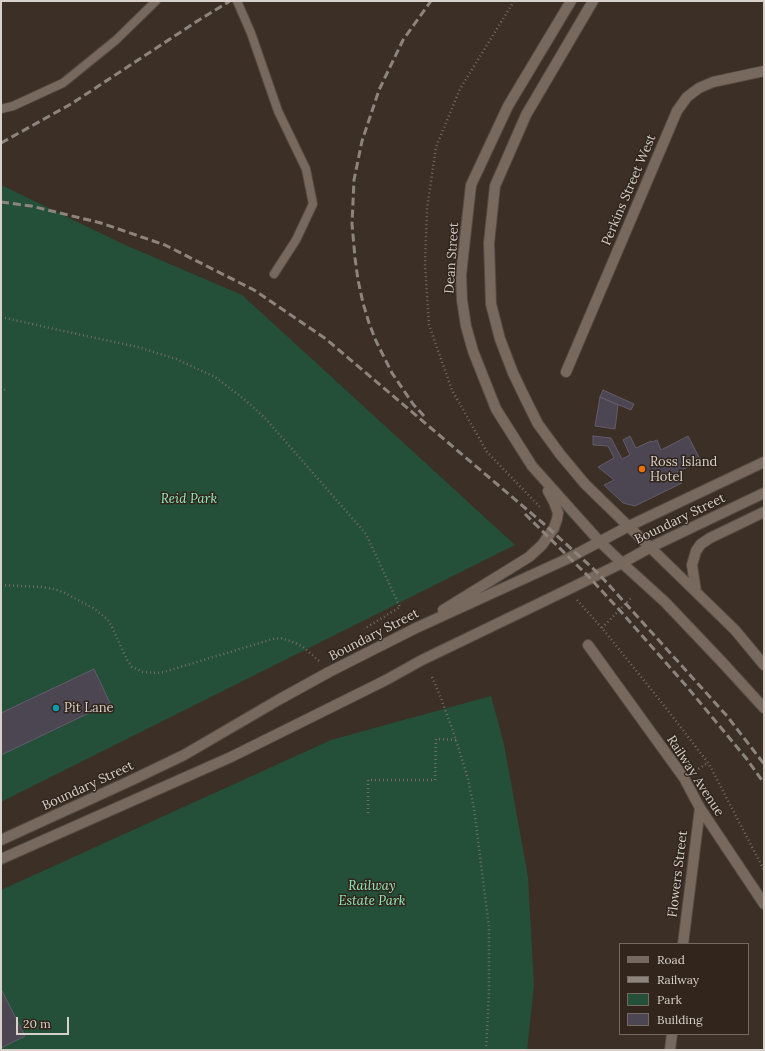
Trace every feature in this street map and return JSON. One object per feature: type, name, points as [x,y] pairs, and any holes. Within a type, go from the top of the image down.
[{"type":"main road","name":"Dean Street","points":[[571,1],[508,106],[471,185],[461,275],[462,300],[466,326],[473,352],[496,409],[540,476],[600,542],[622,563]]},
{"type":"main road","points":[[594,1],[526,115],[495,186],[489,243],[491,304],[500,339],[513,373],[538,424],[560,454],[585,484],[735,630],[764,665]]},
{"type":"main road","name":"Perkins Street West","points":[[566,372],[677,111],[687,98],[700,88],[713,82],[764,71]]},
{"type":"main road","name":"Boundary Street","points":[[1,840],[125,784],[184,755],[280,699],[396,638],[569,558],[629,526],[764,462]]},
{"type":"main road","points":[[396,638],[530,556],[542,545],[554,528],[558,513],[554,502],[540,476]]},
{"type":"main road","name":"Boundary Street","points":[[1,859],[231,757],[386,680],[422,660],[764,493]]},
{"type":"main road","points":[[696,592],[692,565],[696,551],[701,544],[710,538],[764,512]]},
{"type":"main road","points":[[622,563],[665,602],[764,708]]},
{"type":"main road","name":"Railway Avenue","points":[[588,645],[684,778],[700,808],[764,904]]},
{"type":"main road","name":"Flowers Street","points":[[683,943],[700,808]]},
{"type":"main road","points":[[670,1050],[672,1035]]},
{"type":"lane","points":[[1,109],[13,106],[63,83],[116,40],[156,1]]},
{"type":"lane","points":[[237,1],[251,33],[278,111],[306,169],[313,204],[296,240],[274,274]]},
{"type":"path","points":[[1,317],[138,347],[176,359],[215,377],[244,399],[265,418],[366,534],[400,607],[364,628]]},
{"type":"path","points":[[1,387],[6,391]]},
{"type":"path","points":[[1,585],[54,589],[63,592],[93,608],[108,620],[127,660],[132,667],[143,672],[164,672],[266,641],[281,638],[303,647],[329,672]]},
{"type":"path","points":[[567,590],[602,628],[662,702],[709,764],[764,870]]},
{"type":"path","points":[[602,628],[631,598]]},
{"type":"path","points":[[432,677],[456,740],[468,779],[474,809],[489,927],[489,993],[486,1050]]},
{"type":"path","points":[[368,813],[368,780],[435,780],[436,739],[456,740]]},
{"type":"green space","name":"Reid Park","points":[[1,185],[123,244],[242,295],[515,545],[1,802]]},
{"type":"green space","name":"Railway Estate Park","points":[[491,696],[504,744],[528,877],[534,986],[527,1050],[1,1050],[1,890],[331,740]]},
{"type":"building","points":[[603,390],[634,404],[631,410],[600,397]]},
{"type":"building","points":[[600,397],[618,405],[615,429],[595,426]]},
{"type":"building","name":"Ross Island Hotel","points":[[593,436],[611,438],[622,459],[630,455],[623,440],[630,436],[636,448],[651,441],[657,440],[661,450],[688,436],[701,461],[677,472],[682,483],[635,506],[623,503],[604,485],[614,480],[598,467],[614,458],[608,446],[593,445]]},
{"type":"building","name":"Pit Lane","points":[[94,669],[110,703],[1,755],[1,713]]},
{"type":"building","points":[[1,989],[25,1036],[1,1048]]},
{"type":"railway","points":[[1,143],[71,104],[230,1]]},
{"type":"railway","points":[[424,416],[413,404],[392,373],[369,323],[358,280],[352,224],[354,180],[362,141],[379,90],[403,40],[431,1]]},
{"type":"railway","points":[[1,202],[31,206],[101,223],[165,245],[254,290],[326,339],[544,524],[599,574],[727,716],[764,764]]},
{"type":"railway","points":[[525,514],[590,578],[624,615],[688,688],[746,758],[764,783]]},
{"type":"place","name":"Ross Island Hotel","points":[[642,469]]},
{"type":"place","name":"Pit Lane","points":[[56,708]]}]
